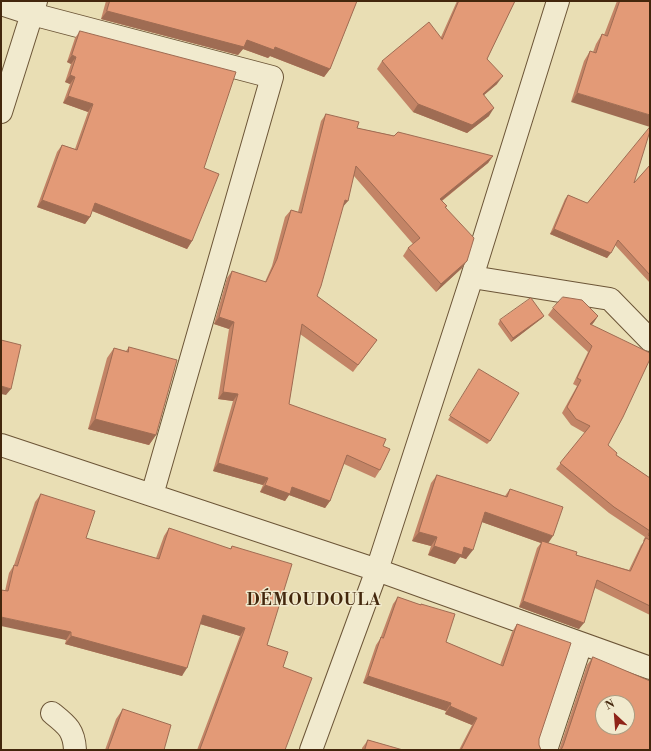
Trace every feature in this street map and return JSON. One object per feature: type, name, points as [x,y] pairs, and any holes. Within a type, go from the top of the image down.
[{"type":"street","points":[[311,750],[376,570],[472,278],[558,1]]},
{"type":"street","points":[[1,4],[34,8],[272,78],[152,495]]},
{"type":"street","points":[[1,112],[34,8]]},
{"type":"street","points":[[472,278],[610,299],[650,340]]},
{"type":"street","points":[[1,445],[376,570],[650,668]]},
{"type":"street","points":[[546,750],[581,644]]},
{"type":"street","points":[[52,713],[65,723],[74,737],[75,750]]},
{"type":"building","points":[[110,1],[357,1],[330,69],[275,47],[274,50],[247,40],[244,47],[107,11]]},
{"type":"building","points":[[459,1],[515,1],[487,59],[503,76],[483,94],[494,108],[472,125],[418,104],[382,61],[429,22],[442,39]]},
{"type":"building","points":[[620,1],[650,1],[650,115],[577,93],[590,51],[596,53],[602,34],[607,36]]},
{"type":"building","points":[[80,31],[236,72],[204,168],[219,174],[192,241],[95,203],[90,217],[42,200],[62,145],[77,150],[93,104],[68,96],[75,77],[70,75],[76,57],[72,55]]},
{"type":"building","points":[[326,114],[359,122],[357,128],[394,136],[398,132],[493,156],[440,199],[447,206],[445,207],[474,238],[467,261],[441,284],[408,248],[420,238],[356,166],[348,201],[345,200],[317,296],[377,340],[358,365],[302,324],[289,404],[386,439],[383,446],[390,449],[380,470],[347,455],[330,501],[292,487],[290,494],[265,485],[268,478],[218,463],[238,394],[223,392],[234,322],[219,317],[232,271],[266,282],[277,259],[291,210],[301,213]]},
{"type":"building","points":[[650,127],[634,183],[650,165],[650,275],[618,240],[611,253],[554,229],[568,195],[587,203]]},
{"type":"building","points":[[563,297],[582,300],[598,316],[590,324],[650,353],[650,359],[608,445],[617,453],[616,455],[650,478],[650,531],[614,507],[560,463],[590,426],[576,419],[567,407],[581,380],[577,378],[592,346],[553,308]]},
{"type":"building","points":[[531,298],[544,316],[513,338],[500,320]]},
{"type":"building","points":[[1,340],[21,345],[11,389],[1,386]]},
{"type":"building","points":[[129,347],[177,360],[156,435],[95,419],[114,348],[128,352]]},
{"type":"building","points":[[479,369],[519,393],[490,441],[450,416]]},
{"type":"building","points":[[437,475],[507,497],[510,489],[563,507],[553,536],[485,512],[473,550],[464,547],[462,555],[434,546],[437,537],[419,532]]},
{"type":"building","points":[[41,494],[95,511],[86,538],[159,559],[169,528],[231,549],[232,546],[292,564],[267,645],[288,652],[283,667],[312,678],[285,750],[200,749],[245,628],[203,615],[187,668],[71,636],[71,632],[1,617],[1,590],[8,591],[14,565],[17,566]]},
{"type":"building","points":[[646,538],[650,540],[650,606],[597,580],[584,623],[523,601],[542,541],[577,552],[576,555],[630,571]]},
{"type":"building","points":[[398,597],[455,614],[446,642],[503,666],[517,624],[571,643],[539,739],[541,750],[461,750],[477,718],[450,706],[451,703],[368,676],[381,637],[383,638]]},
{"type":"building","points":[[593,657],[650,681],[650,750],[561,750]]},
{"type":"building","points":[[123,709],[171,725],[164,750],[108,750]]},
{"type":"building","points":[[368,740],[403,750],[365,750]]},
{"type":"district","name":"DÉMOUDOULA","points":[[314,601]]}]
